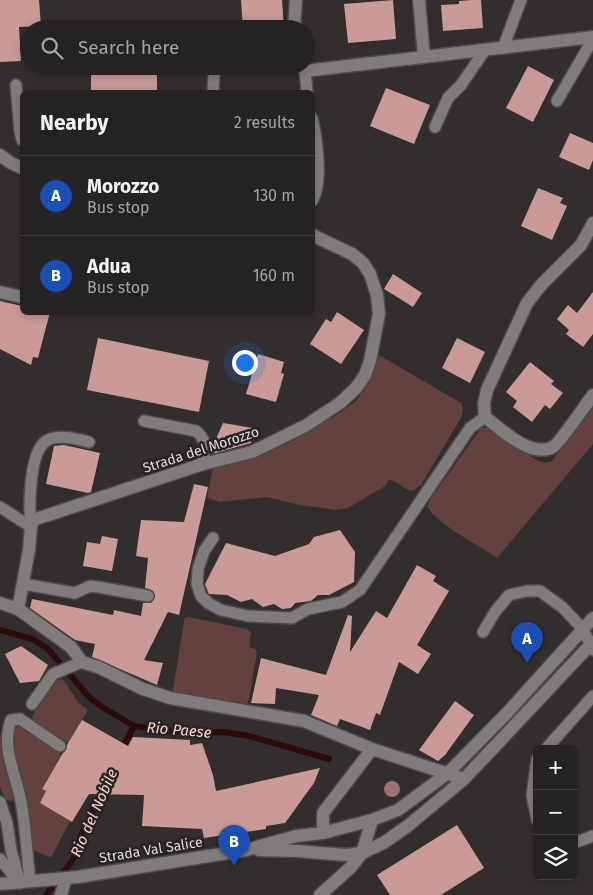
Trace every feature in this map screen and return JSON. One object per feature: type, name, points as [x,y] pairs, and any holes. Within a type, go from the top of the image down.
[{"type":"street","points":[[295,20],[296,0]]},
{"type":"street","points":[[419,0],[424,57]]},
{"type":"street","points":[[315,67],[593,38]]},
{"type":"street","points":[[1,156],[10,164],[20,167]]},
{"type":"street","points":[[593,222],[581,245],[542,284],[527,303],[487,390],[484,403],[485,417],[514,439],[531,448],[542,451],[554,447],[593,395]]},
{"type":"street","name":"Strada del Morozzo","points":[[31,528],[33,520],[37,518],[203,464],[252,452],[306,426],[340,403],[356,388],[365,375],[370,361],[379,314],[377,295],[370,274],[363,263],[352,254],[315,236]]},
{"type":"street","points":[[0,292],[20,297]]},
{"type":"street","points":[[18,609],[31,528]]},
{"type":"street","points":[[0,603],[18,609],[71,647],[82,662],[98,667],[143,689],[170,698],[304,721],[372,749],[464,778]]},
{"type":"street","name":"Strada Val Salice","points":[[2,886],[246,850],[296,836],[323,833],[372,820],[398,810],[448,773],[507,713],[593,618]]},
{"type":"street","points":[[362,853],[385,842],[409,825],[464,778],[592,646]]},
{"type":"street","points":[[323,833],[323,812],[372,749]]},
{"type":"street","points":[[320,895],[351,867],[362,853],[372,820]]},
{"type":"street","name":"Strada Val Salice","points":[[246,850],[298,851],[346,855],[362,853]]},
{"type":"street","points":[[61,895],[66,878]]},
{"type":"lane","points":[[503,48],[521,0]]},
{"type":"lane","points":[[557,101],[593,38]]},
{"type":"lane","points":[[435,127],[448,98],[461,85],[485,50]]},
{"type":"lane","points":[[213,90],[214,75]]},
{"type":"lane","points":[[304,75],[307,90]]},
{"type":"lane","points":[[16,85],[20,131]]},
{"type":"lane","points":[[315,130],[318,160],[315,198]]},
{"type":"lane","points":[[213,538],[204,551],[198,569],[197,584],[201,596],[208,603],[221,610],[248,616],[292,618],[308,609],[342,602],[360,590],[470,428],[485,417]]},
{"type":"lane","points":[[144,421],[196,431],[202,435],[205,441],[203,464]]},
{"type":"lane","points":[[31,528],[29,506],[31,486],[40,446],[48,439],[58,438],[70,438],[89,442]]},
{"type":"lane","points":[[0,506],[31,528]]},
{"type":"lane","points":[[23,584],[75,593],[90,586],[148,596]]},
{"type":"lane","points":[[483,632],[495,612],[509,596],[527,591],[540,591],[562,607],[582,629],[592,646]]},
{"type":"lane","points":[[32,704],[53,674],[82,662]]},
{"type":"lane","points":[[550,745],[593,696]]},
{"type":"lane","points":[[25,882],[22,804],[7,750],[8,727],[11,720],[20,719],[60,746]]},
{"type":"lane","points":[[0,802],[7,823],[11,850],[25,882]]},
{"type":"lane","points":[[578,842],[593,836]]},
{"type":"lane","points":[[0,859],[25,882]]},
{"type":"shaded area","points":[[379,355],[461,403],[463,408],[462,416],[421,485],[412,491],[389,480],[385,486],[348,508],[335,510],[295,504],[267,497],[220,502],[208,498],[215,465],[286,444],[341,412],[356,401],[369,383]]},
{"type":"shaded area","points":[[593,408],[593,444],[497,558],[450,528],[427,507],[431,498],[481,428],[489,428],[544,463],[552,461]]},
{"type":"shaded area","points":[[188,617],[247,629],[251,632],[249,647],[257,652],[247,704],[175,692],[173,690],[184,621]]},
{"type":"shaded area","points":[[61,679],[78,702],[88,710],[69,743],[34,722],[32,717],[47,690]]},
{"type":"shaded area","points":[[15,726],[19,726],[62,755],[42,789],[46,791],[40,803],[70,821],[52,856],[49,857],[31,849],[15,770],[12,729]]},
{"type":"shaded area","points":[[0,732],[4,766],[14,797],[12,801],[6,800],[0,787]]},
{"type":"building","points":[[0,0],[39,0],[41,20],[20,20],[20,61],[0,62]]},
{"type":"building","points":[[241,0],[282,0],[283,20],[242,20]]},
{"type":"building","points":[[393,0],[396,39],[348,43],[344,4]]},
{"type":"building","points":[[481,0],[483,28],[443,31],[441,5],[459,4],[459,1]]},
{"type":"building","points":[[528,66],[554,80],[533,122],[506,108]]},
{"type":"building","points":[[91,75],[157,75],[157,90],[91,90]]},
{"type":"building","points":[[386,88],[430,105],[414,144],[370,126]]},
{"type":"building","points":[[570,133],[593,143],[593,160],[589,170],[559,157]]},
{"type":"building","points":[[538,188],[563,198],[560,203],[567,206],[552,240],[521,226]]},
{"type":"building","points":[[393,274],[422,293],[413,307],[384,289]]},
{"type":"building","points":[[593,292],[593,334],[583,347],[566,334],[569,330],[557,319],[568,305],[577,313]]},
{"type":"building","points":[[0,301],[20,306],[20,315],[49,315],[38,358],[33,357],[31,365],[0,349]]},
{"type":"building","points":[[337,312],[364,330],[341,364],[310,344],[326,319],[331,322]]},
{"type":"building","points":[[98,338],[209,361],[199,412],[87,390]]},
{"type":"building","points":[[457,338],[485,352],[470,383],[442,368]]},
{"type":"building","points":[[258,354],[284,362],[281,373],[284,374],[276,402],[246,394]]},
{"type":"building","points":[[530,362],[554,381],[551,384],[563,393],[550,409],[545,405],[532,422],[513,407],[517,401],[506,392]]},
{"type":"building","points":[[223,423],[253,428],[251,443],[212,454],[212,448]]},
{"type":"building","points":[[64,445],[100,453],[91,492],[88,493],[46,484],[54,446]]},
{"type":"building","points":[[194,484],[208,487],[179,615],[168,612],[144,660],[163,663],[157,685],[92,657],[95,644],[75,640],[30,608],[32,599],[113,615],[114,610],[141,616],[143,603],[151,603],[155,597],[153,591],[145,588],[148,558],[136,556],[141,520],[184,522]]},
{"type":"building","points":[[340,530],[355,552],[354,582],[329,595],[318,595],[311,601],[295,603],[291,608],[282,609],[274,604],[263,607],[252,599],[241,602],[227,595],[209,594],[208,592],[205,584],[226,543],[275,556],[309,544],[314,537]]},
{"type":"building","points":[[102,536],[118,539],[112,571],[83,566],[87,542],[100,544]]},
{"type":"building","points":[[417,565],[436,576],[433,581],[449,591],[417,645],[431,654],[418,674],[399,662],[380,715],[376,713],[370,730],[340,719],[337,726],[311,715],[319,695],[276,688],[275,704],[251,703],[261,658],[326,675],[348,615],[352,616],[350,652],[376,611],[387,618]]},
{"type":"building","points":[[21,646],[48,665],[39,681],[20,683],[5,654]]},
{"type":"building","points":[[455,701],[474,715],[445,755],[438,761],[419,750]]},
{"type":"building","points":[[82,720],[128,746],[133,737],[190,740],[190,745],[202,743],[213,775],[216,791],[320,768],[314,783],[285,823],[266,826],[266,829],[204,838],[202,829],[142,826],[144,795],[89,794],[72,822],[40,803],[46,791],[42,789]]},
{"type":"building","points":[[457,825],[484,868],[441,895],[390,895],[377,875]]},
{"type":"waterway","name":"Rio Paese","points":[[0,630],[32,639],[47,648],[89,697],[134,726],[189,733],[224,732],[249,736],[329,759]]},
{"type":"waterway","name":"Rio del Nobile","points":[[121,751],[134,726]]},
{"type":"waterway","name":"Rio del Nobile","points":[[46,895],[73,860],[81,835],[104,787]]},
{"type":"place","name":"Morozzo","points":[[527,663]]},
{"type":"place","name":"Adua","points":[[234,866]]}]
